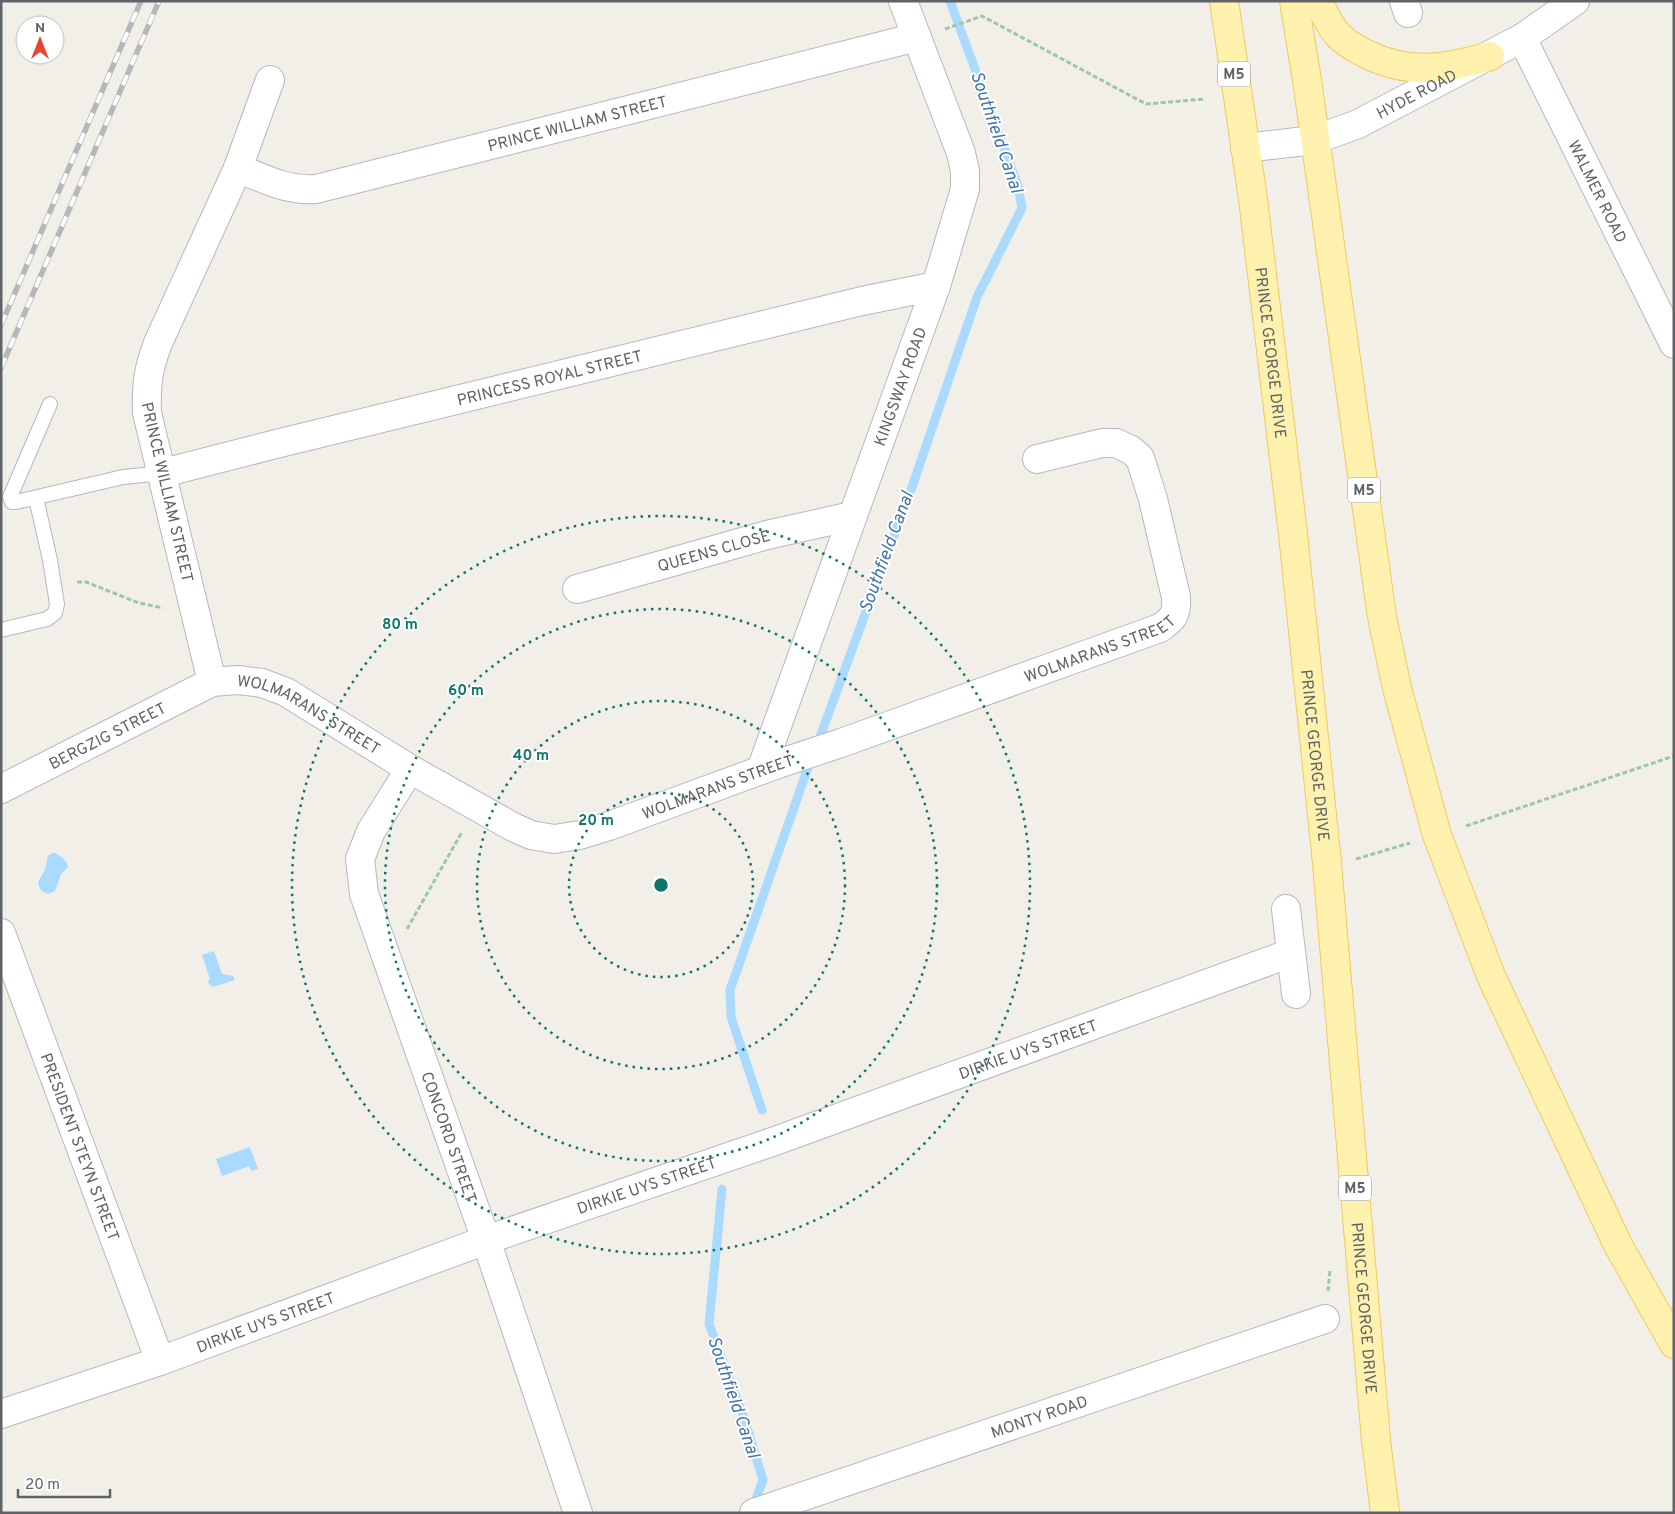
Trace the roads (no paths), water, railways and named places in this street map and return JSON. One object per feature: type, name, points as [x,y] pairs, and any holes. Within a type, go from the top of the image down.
[{"type":"main road","name":"PRINCE GEORGE DRIVE","points":[[1224,1],[1253,199],[1293,534],[1330,893],[1375,1430],[1385,1513]]},
{"type":"main road","name":"M5","points":[[1294,1],[1307,80],[1382,617],[1397,688],[1437,835],[1491,976],[1618,1244],[1674,1344]]},
{"type":"main road","points":[[1318,1],[1338,36],[1357,50],[1380,61],[1424,68],[1448,67],[1490,56]]},
{"type":"street","name":"KINGSWAY ROAD","points":[[770,767],[852,516],[936,286],[966,189],[966,171],[961,153],[904,1]]},
{"type":"street","name":"HYDE ROAD","points":[[1245,148],[1314,140],[1358,124],[1522,38],[1575,1]]},
{"type":"street","name":"PRINCE WILLIAM STREET","points":[[238,168],[285,186],[301,190],[316,189],[917,37]]},
{"type":"street","name":"WALMER ROAD","points":[[1522,38],[1674,344]]},
{"type":"street","name":"PRINCE WILLIAM STREET","points":[[212,682],[147,413],[146,390],[150,365],[238,168],[270,80]]},
{"type":"street","name":"PRINCESS ROYAL STREET","points":[[163,473],[862,300],[936,286]]},
{"type":"street","name":"WOLMARANS STREET","points":[[212,682],[238,680],[262,683],[286,692],[410,769],[530,835],[554,839],[580,835],[1160,628],[1172,620],[1176,609],[1176,597],[1153,499],[1140,458],[1131,450],[1116,443],[1102,443],[1037,459]]},
{"type":"street","name":"QUEENS CLOSE","points":[[577,589],[767,535],[852,516]]},
{"type":"street","name":"BERGZIG STREET","points":[[1,790],[212,682]]},
{"type":"street","name":"CONCORD STREET","points":[[410,769],[371,830],[360,859],[364,894],[486,1240],[578,1513]]},
{"type":"street","points":[[1286,909],[1296,994]]},
{"type":"street","name":"PRESIDENT STEYN STREET","points":[[1,933],[160,1361]]},
{"type":"street","name":"DIRKIE UYS STREET","points":[[1,1414],[160,1361],[486,1240],[775,1141],[1291,953]]},
{"type":"street","name":"MONTY ROAD","points":[[765,1509],[1325,1319]]},
{"type":"lane","points":[[50,404],[10,500],[16,502],[36,498],[123,477],[163,473]]},
{"type":"lane","points":[[1,630],[47,619],[55,613],[57,604],[50,560],[36,498]]},
{"type":"water","points":[[52,853],[62,857],[68,867],[61,874],[55,891],[46,893],[41,890],[38,882],[45,870],[48,856]]},
{"type":"water","points":[[214,951],[222,974],[233,976],[235,980],[213,987],[208,981],[210,979],[202,955]]},
{"type":"water","points":[[250,1147],[258,1169],[251,1171],[249,1166],[222,1176],[216,1159]]},
{"type":"waterway","name":"Southfield Canal","points":[[817,745],[913,484],[977,297],[1022,208],[1018,186],[950,1]]},
{"type":"waterway","name":"Southfield Canal","points":[[762,1110],[731,1017],[730,990],[811,759]]},
{"type":"waterway","name":"Southfield Canal","points":[[722,1189],[709,1324],[745,1421],[763,1480],[753,1507]]},
{"type":"railway","points":[[1,325],[141,1]]},
{"type":"railway","points":[[1,368],[159,1]]}]
